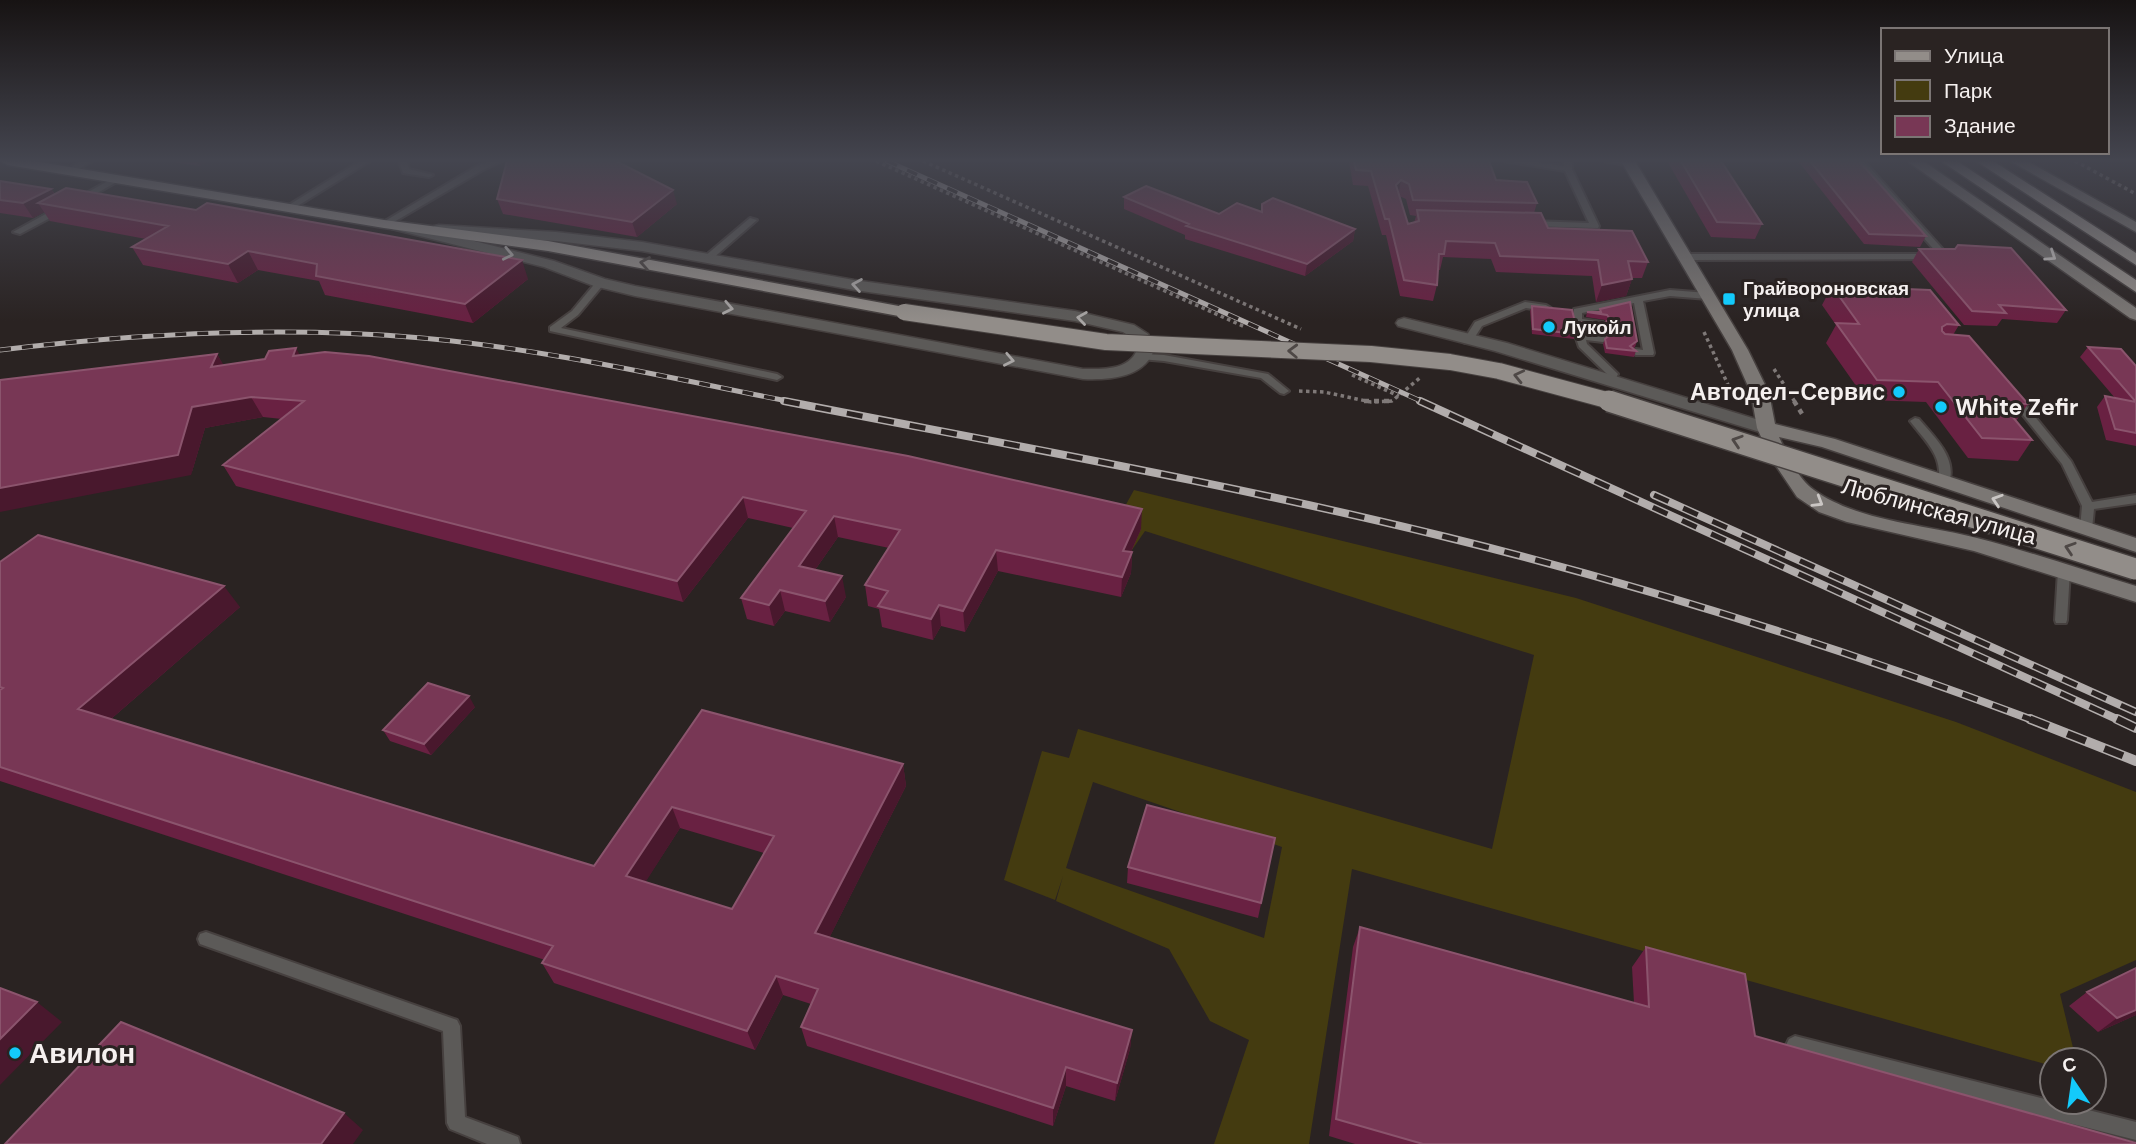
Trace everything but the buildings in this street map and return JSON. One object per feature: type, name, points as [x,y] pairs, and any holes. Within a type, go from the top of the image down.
[{"type":"main road","points":[[326,214],[548,246],[904,312],[1106,342],[1371,354],[1450,362],[1499,371],[1708,431],[2136,569]]},
{"type":"main road","points":[[1659,214],[1740,350],[1760,393],[1766,428]]},
{"type":"main road","points":[[1991,214],[2136,315]]},
{"type":"main road","points":[[2028,214],[2136,287]]},
{"type":"main road","points":[[2066,214],[2136,260]]},
{"type":"main road","points":[[2112,214],[2136,228]]},
{"type":"main road","name":"Люблинская улица","points":[[1766,428],[1828,443],[2136,545]]},
{"type":"main road","name":"Люблинская улица","points":[[1766,428],[1789,475],[1804,493],[1826,507],[1854,517],[1977,545],[2136,594]]},
{"type":"street","points":[[389,225],[549,264],[600,283],[1091,375],[1124,372],[1137,365],[1144,357],[1146,348],[1142,339],[1121,326],[849,284],[618,243],[423,228]]},
{"type":"street","name":"Люблинская улица","points":[[1404,323],[1468,341],[1501,347],[1766,428]]},
{"type":"lane","points":[[17,232],[51,214]]},
{"type":"lane","points":[[389,225],[406,214]]},
{"type":"lane","points":[[1527,224],[1595,226],[1590,214]]},
{"type":"lane","points":[[1684,257],[1945,257],[1907,214]]},
{"type":"lane","points":[[709,258],[753,220]]},
{"type":"lane","points":[[600,283],[575,313],[553,329],[778,376]]},
{"type":"lane","points":[[1578,319],[1638,299],[1670,293],[1707,296]]},
{"type":"lane","points":[[1635,348],[1647,345],[1638,299]]},
{"type":"lane","points":[[1468,341],[1478,324],[1525,305],[1551,308]]},
{"type":"lane","points":[[1564,310],[1578,319],[1599,319]]},
{"type":"lane","points":[[1631,323],[1643,324]]},
{"type":"lane","points":[[1603,344],[1581,339],[1613,374],[1610,380]]},
{"type":"lane","points":[[1144,357],[1164,358],[1264,376],[1284,391]]},
{"type":"lane","points":[[2008,392],[2067,463],[2088,506],[2086,529]]},
{"type":"lane","points":[[1914,421],[1947,462],[1948,472],[1944,483]]},
{"type":"lane","points":[[2088,506],[2136,499]]},
{"type":"lane","points":[[2061,620],[2064,571]]},
{"type":"lane","points":[[206,939],[451,1026],[456,1124],[511,1144]]},
{"type":"lane","points":[[1795,1045],[2136,1130]]},
{"type":"path","points":[[994,214],[1246,328]]},
{"type":"path","points":[[1043,214],[1302,329]]},
{"type":"path","points":[[1769,360],[1796,408],[1811,423]]},
{"type":"path","points":[[1348,373],[1399,396]]},
{"type":"path","points":[[1284,391],[1324,392],[1371,402],[1392,401],[1410,388]]},
{"type":"green space","points":[[1134,490],[1576,598],[1956,722],[2136,792],[2136,960],[2060,994],[2073,1046],[2038,1046],[2038,1062],[1352,869],[1309,1144],[1214,1144],[1249,1040],[1210,1021],[1169,949],[1056,901],[1063,876],[1055,900],[1004,880],[1042,751],[1069,758],[1078,729],[1492,849],[1534,655],[1145,531],[1123,563],[1098,555]],"holes":[[[1093,782],[1282,847],[1264,938],[1066,868]]]},
{"type":"railway","points":[[1006,214],[1423,402]]},
{"type":"railway","points":[[0,350],[105,339],[211,333],[369,334],[515,349],[792,402]]},
{"type":"railway","points":[[784,401],[1198,482],[1364,517],[1521,556],[1743,620],[1890,668],[2035,721]]},
{"type":"railway","points":[[1420,401],[2121,721]]},
{"type":"railway","points":[[1654,495],[2136,712]]},
{"type":"railway","points":[[2030,719],[2136,761]]},
{"type":"railway","points":[[2117,719],[2136,728]]},
{"type":"place","name":"Грайвороновская улица","points":[[1729,299]]},
{"type":"place","name":"Лукойл","points":[[1549,327]]},
{"type":"place","name":"Автодел-Сервис","points":[[1899,392]]},
{"type":"place","name":"White Zefir","points":[[1941,407]]},
{"type":"place","name":"Авилон","points":[[15,1053]]}]
